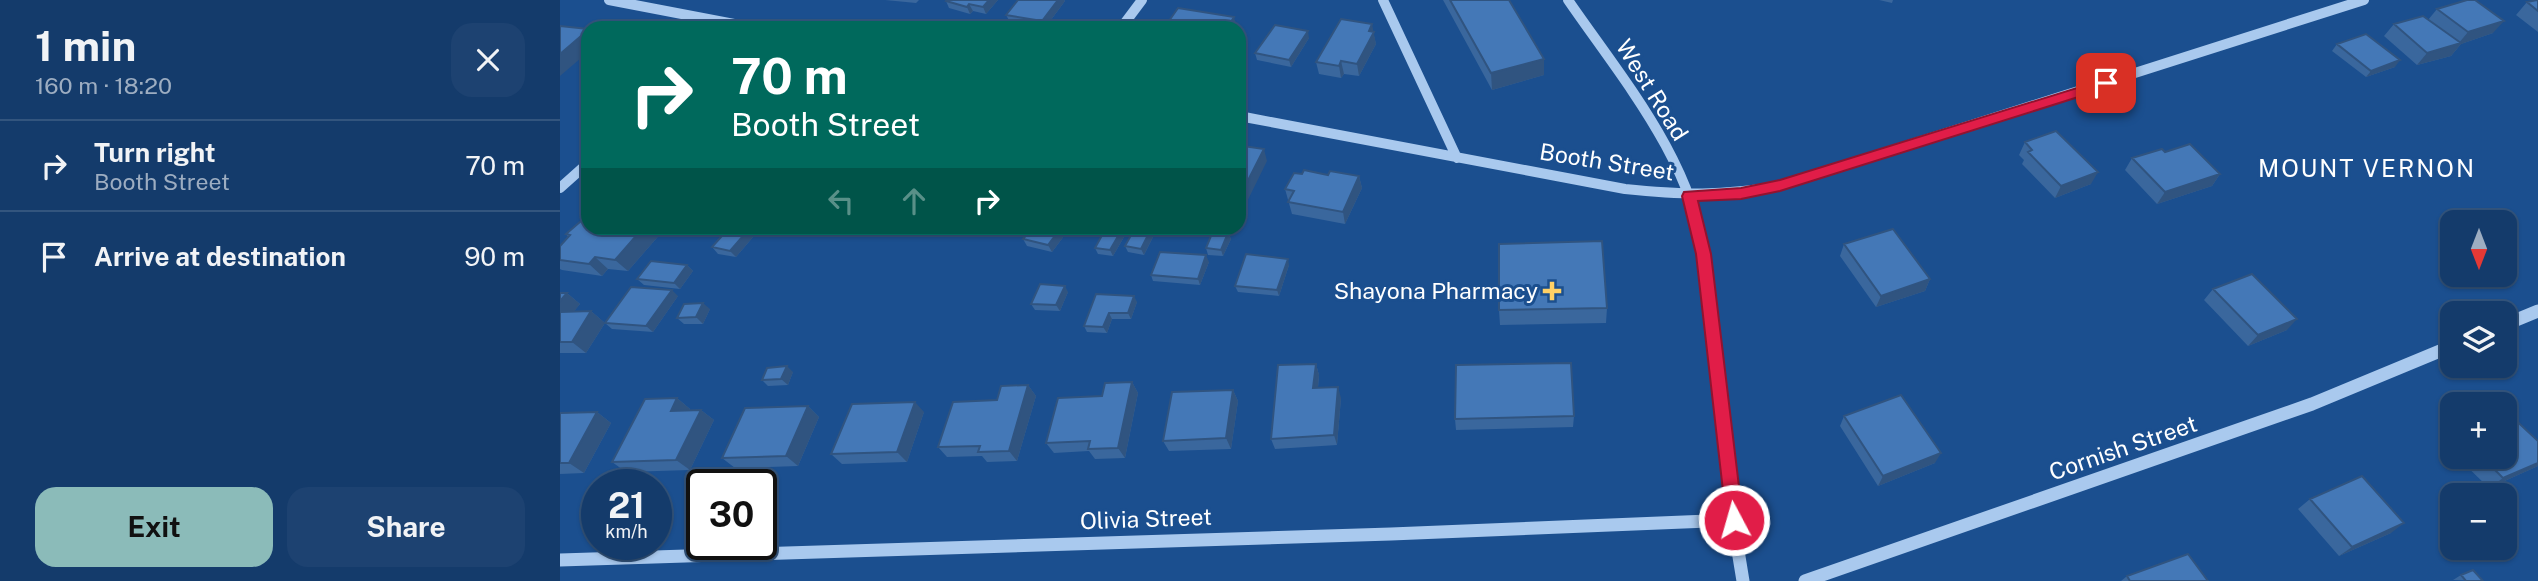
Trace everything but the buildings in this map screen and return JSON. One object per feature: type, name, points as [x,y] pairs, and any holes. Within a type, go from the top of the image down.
[{"type":"street","points":[[609,0],[709,21]]},
{"type":"street","points":[[1126,21],[1142,0]]},
{"type":"street","points":[[1383,0],[1457,158]]},
{"type":"street","name":"West Road","points":[[1569,0],[1650,122],[1689,196],[1704,254],[1743,581]]},
{"type":"street","name":"Booth Street","points":[[1246,117],[1625,189],[1689,196],[1741,193],[1780,186],[2364,0]]},
{"type":"street","points":[[560,188],[581,169]]},
{"type":"street","points":[[2517,320],[2538,311]]},
{"type":"street","name":"Cornish Street","points":[[1805,581],[2312,404],[2440,351]]},
{"type":"street","name":"Olivia Street","points":[[560,560],[1391,534],[1734,520]]},
{"type":"place","name":"Shayona Pharmacy","points":[[1552,291]]},
{"type":"district","name":"MOUNT VERNON","points":[[2367,169]]},
{"type":"route","points":[[1734,520],[1704,254],[1689,196],[1741,193],[1780,186],[1880,152],[2106,83]]}]
